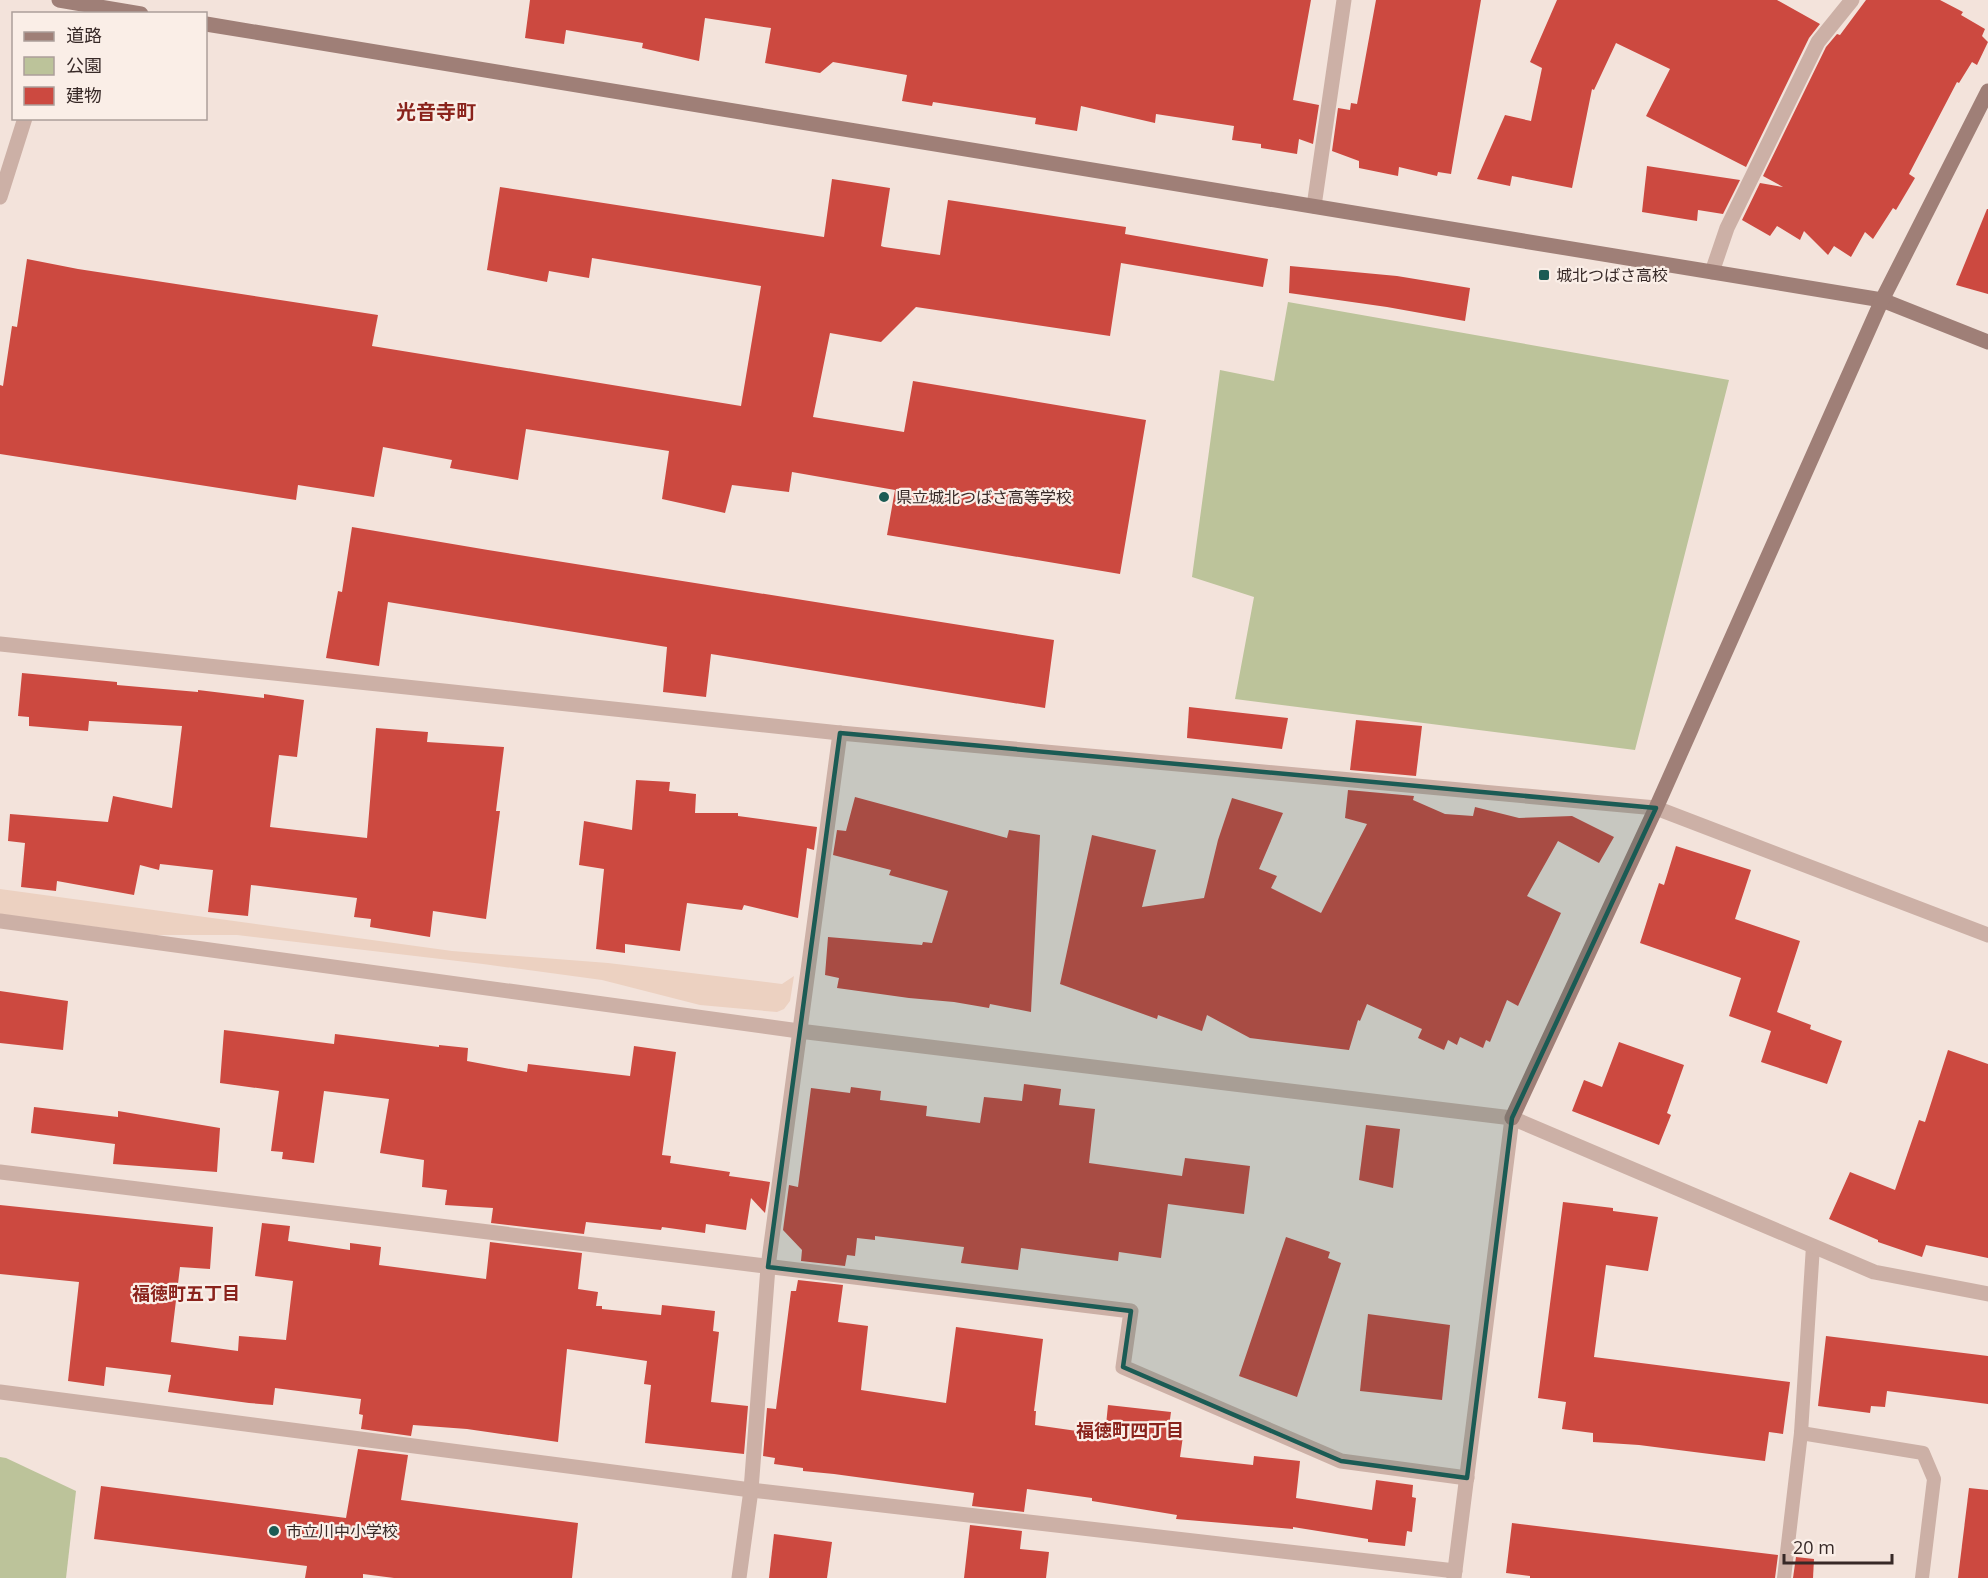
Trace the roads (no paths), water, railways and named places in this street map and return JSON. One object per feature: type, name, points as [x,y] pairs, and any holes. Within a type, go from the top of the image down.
[{"type":"street","points":[[1314,206],[1344,0]]},
{"type":"street","points":[[1712,272],[1727,228],[1818,42],[1852,0]]},
{"type":"street","points":[[67,4],[126,12]]},
{"type":"street","points":[[207,24],[1882,300],[1988,342]]},
{"type":"street","points":[[0,1392],[751,1490],[1454,1574],[1512,1118],[1656,808],[1882,300],[1988,91]]},
{"type":"street","points":[[0,197],[24,120]]},
{"type":"street","points":[[0,644],[840,733],[1656,808],[1988,935]]},
{"type":"street","points":[[739,1578],[751,1490],[768,1267],[840,733]]},
{"type":"street","points":[[0,921],[799,1031],[1512,1118],[1874,1272],[1988,1294]]},
{"type":"street","points":[[0,1172],[1131,1311],[1123,1368],[1341,1461],[1467,1478]]},
{"type":"lane","points":[[1784,1578],[1801,1433],[1813,1246]]},
{"type":"lane","points":[[1801,1433],[1923,1453],[1934,1479],[1922,1578]]},
{"type":"place","name":"城北つばさ高校","points":[[1544,275]]},
{"type":"place","name":"県立城北つばさ高等学校","points":[[884,497]]},
{"type":"place","name":"市立川中小学校","points":[[274,1531]]},
{"type":"district","name":"光音寺町","points":[[436,111]]},
{"type":"district","name":"福徳町五丁目","points":[[186,1293]]},
{"type":"district","name":"福徳町四丁目","points":[[1130,1430]]}]
